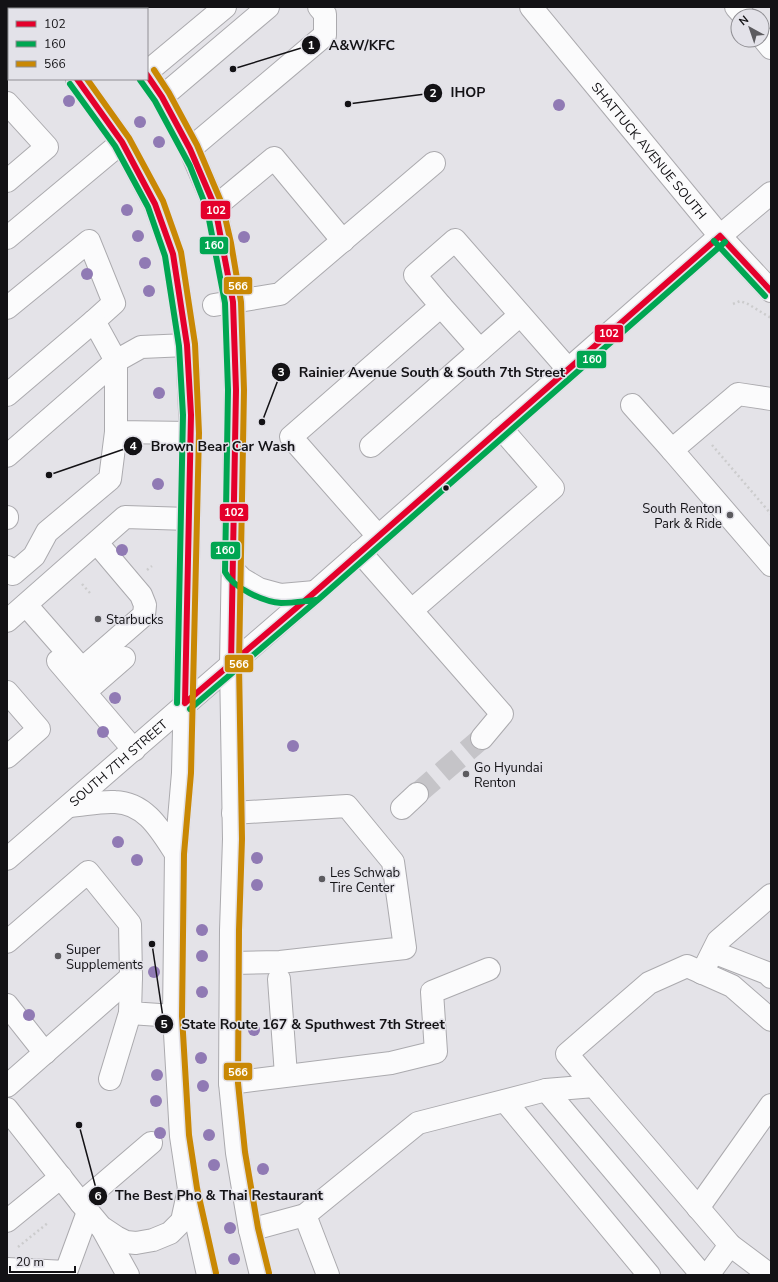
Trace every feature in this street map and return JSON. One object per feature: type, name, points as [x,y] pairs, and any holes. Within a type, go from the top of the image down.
[{"type":"main road","points":[[148,73],[225,7]]},
{"type":"main road","points":[[162,97],[268,7]]},
{"type":"main road","points":[[190,149],[325,35],[325,14],[319,7]]},
{"type":"main road","name":"SHATTUCK AVENUE SOUTH","points":[[531,7],[720,236],[771,291]]},
{"type":"main road","points":[[148,76],[162,97],[190,149],[215,207],[223,244],[224,303],[236,390],[231,664],[234,839],[231,930],[232,963],[230,1082],[237,1153],[250,1230],[261,1275]]},
{"type":"main road","points":[[77,80],[122,142],[155,204],[173,254],[187,345],[191,433],[183,773],[176,854],[174,1016],[181,1136],[189,1189],[208,1275]]},
{"type":"main road","points":[[7,181],[47,147],[9,109]]},
{"type":"main road","points":[[7,238],[122,142]]},
{"type":"main road","points":[[215,207],[274,158],[343,241]]},
{"type":"main road","points":[[224,303],[280,294],[434,163]]},
{"type":"main road","name":"SOUTH 7TH STREET","points":[[7,859],[134,750],[185,703],[315,592],[720,236],[771,193]]},
{"type":"main road","points":[[480,350],[415,275],[455,240],[568,369]]},
{"type":"main road","points":[[7,308],[89,241],[114,303],[7,395]]},
{"type":"main road","points":[[378,536],[291,437],[441,306]]},
{"type":"main road","points":[[371,446],[520,315]]},
{"type":"main road","points":[[7,567],[12,574],[34,556],[47,532],[110,479],[116,432],[116,361],[94,321]]},
{"type":"main road","points":[[7,456],[116,361],[141,347],[187,345]]},
{"type":"main road","points":[[672,450],[738,394],[771,399]]},
{"type":"main road","points":[[632,405],[771,565]]},
{"type":"main road","points":[[412,610],[553,488],[501,428]]},
{"type":"main road","points":[[116,432],[191,433]]},
{"type":"main road","points":[[14,610],[97,543],[125,517],[189,519]]},
{"type":"main road","points":[[14,610],[82,670],[144,615],[145,605],[141,595],[97,543]]},
{"type":"main road","points":[[360,552],[502,714],[482,738]]},
{"type":"main road","points":[[233,570],[242,579],[259,589],[281,595],[315,592]]},
{"type":"main road","points":[[14,610],[134,750]]},
{"type":"main road","points":[[85,692],[124,658]]},
{"type":"main road","points":[[7,692],[39,730],[7,757]]},
{"type":"main road","points":[[69,806],[114,802],[124,803],[134,807],[144,812],[156,823],[176,854]]},
{"type":"main road","points":[[232,963],[280,962],[405,948],[393,862],[347,806],[233,813]]},
{"type":"main road","points":[[7,942],[88,872],[130,924],[130,1013],[110,1080]]},
{"type":"main road","points":[[702,973],[718,941],[771,895]]},
{"type":"main road","points":[[713,952],[770,974]]},
{"type":"main road","points":[[770,1275],[730,1245],[567,1054],[649,983],[687,966],[732,986],[771,1020]]},
{"type":"main road","points":[[230,1082],[390,1063],[436,1052],[432,992],[489,968]]},
{"type":"main road","points":[[7,1086],[131,977]]},
{"type":"main road","points":[[279,978],[286,1075]]},
{"type":"main road","points":[[7,1005],[45,1052]]},
{"type":"main road","points":[[130,1013],[174,1016]]},
{"type":"main road","points":[[250,1230],[305,1215],[418,1123],[546,1090],[594,1086]]},
{"type":"main road","points":[[546,1090],[702,1275]]},
{"type":"main road","points":[[505,1101],[649,1275]]},
{"type":"main road","points":[[698,1208],[771,1105]]},
{"type":"main road","points":[[7,1109],[90,1214],[128,1275]]},
{"type":"main road","points":[[10,1260],[65,1274],[90,1214],[151,1144]]},
{"type":"main road","points":[[7,1221],[61,1177]]},
{"type":"main road","points":[[90,1214],[116,1237],[126,1242],[136,1243],[153,1240],[170,1233],[182,1221],[189,1189]]},
{"type":"main road","points":[[305,1215],[328,1275]]},
{"type":"main road","points":[[708,1275],[730,1245]]},
{"type":"path","points":[[733,304],[740,301],[748,304],[771,318]]},
{"type":"path","points":[[711,443],[771,514]]},
{"type":"path","points":[[10,1260],[49,1222]]},
{"type":"tunnel","points":[[417,794],[482,738]]},
{"type":"transit line","name":"566","points":[[154,70],[169,93],[197,145],[222,204],[231,243],[241,302],[244,390],[239,664],[242,839],[239,930],[238,1083],[245,1152],[258,1228],[269,1273]]},
{"type":"transit line","name":"102","points":[[148,76],[162,97],[190,149],[215,207],[233,302],[236,390],[231,664]]},
{"type":"transit line","name":"102","points":[[78,80],[122,142],[155,204],[173,254],[187,345],[191,415],[185,703]]},
{"type":"transit line","name":"566","points":[[88,80],[129,138],[163,201],[181,252],[195,344],[199,433],[191,773],[184,854],[182,1016],[189,1135],[197,1188],[216,1273]]},
{"type":"transit line","name":"160","points":[[140,80],[155,101],[190,166],[207,209],[225,303],[228,390],[225,572],[229,578],[242,589],[266,600],[281,603],[316,600]]},
{"type":"transit line","name":"160","points":[[70,84],[115,146],[148,207],[165,256],[179,346],[183,415],[177,703]]},
{"type":"transit line","name":"102","points":[[720,236],[771,291]]},
{"type":"transit line","name":"102","points":[[185,703],[315,592],[720,236]]},
{"type":"transit line","name":"160","points":[[714,241],[765,296]]},
{"type":"transit line","name":"160","points":[[190,709],[320,598],[725,242]]},
{"type":"place","name":"A&W/KFC","points":[[233,69]]},
{"type":"place","name":"IHOP","points":[[348,104]]},
{"type":"place","name":"Rainier Avenue South & South 7th Street","points":[[262,422]]},
{"type":"place","name":"Brown Bear Car Wash","points":[[49,475]]},
{"type":"place","name":"South Renton Park & Ride","points":[[730,515]]},
{"type":"place","name":"Starbucks","points":[[98,619]]},
{"type":"place","name":"Go Hyundai Renton","points":[[466,774]]},
{"type":"place","name":"Les Schwab Tire Center","points":[[322,879]]},
{"type":"place","name":"State Route 167 & Sputhwest 7th Street","points":[[152,944]]},
{"type":"place","name":"Super Supplements","points":[[58,956]]},
{"type":"place","name":"The Best Pho & Thai Restaurant","points":[[79,1125]]}]
